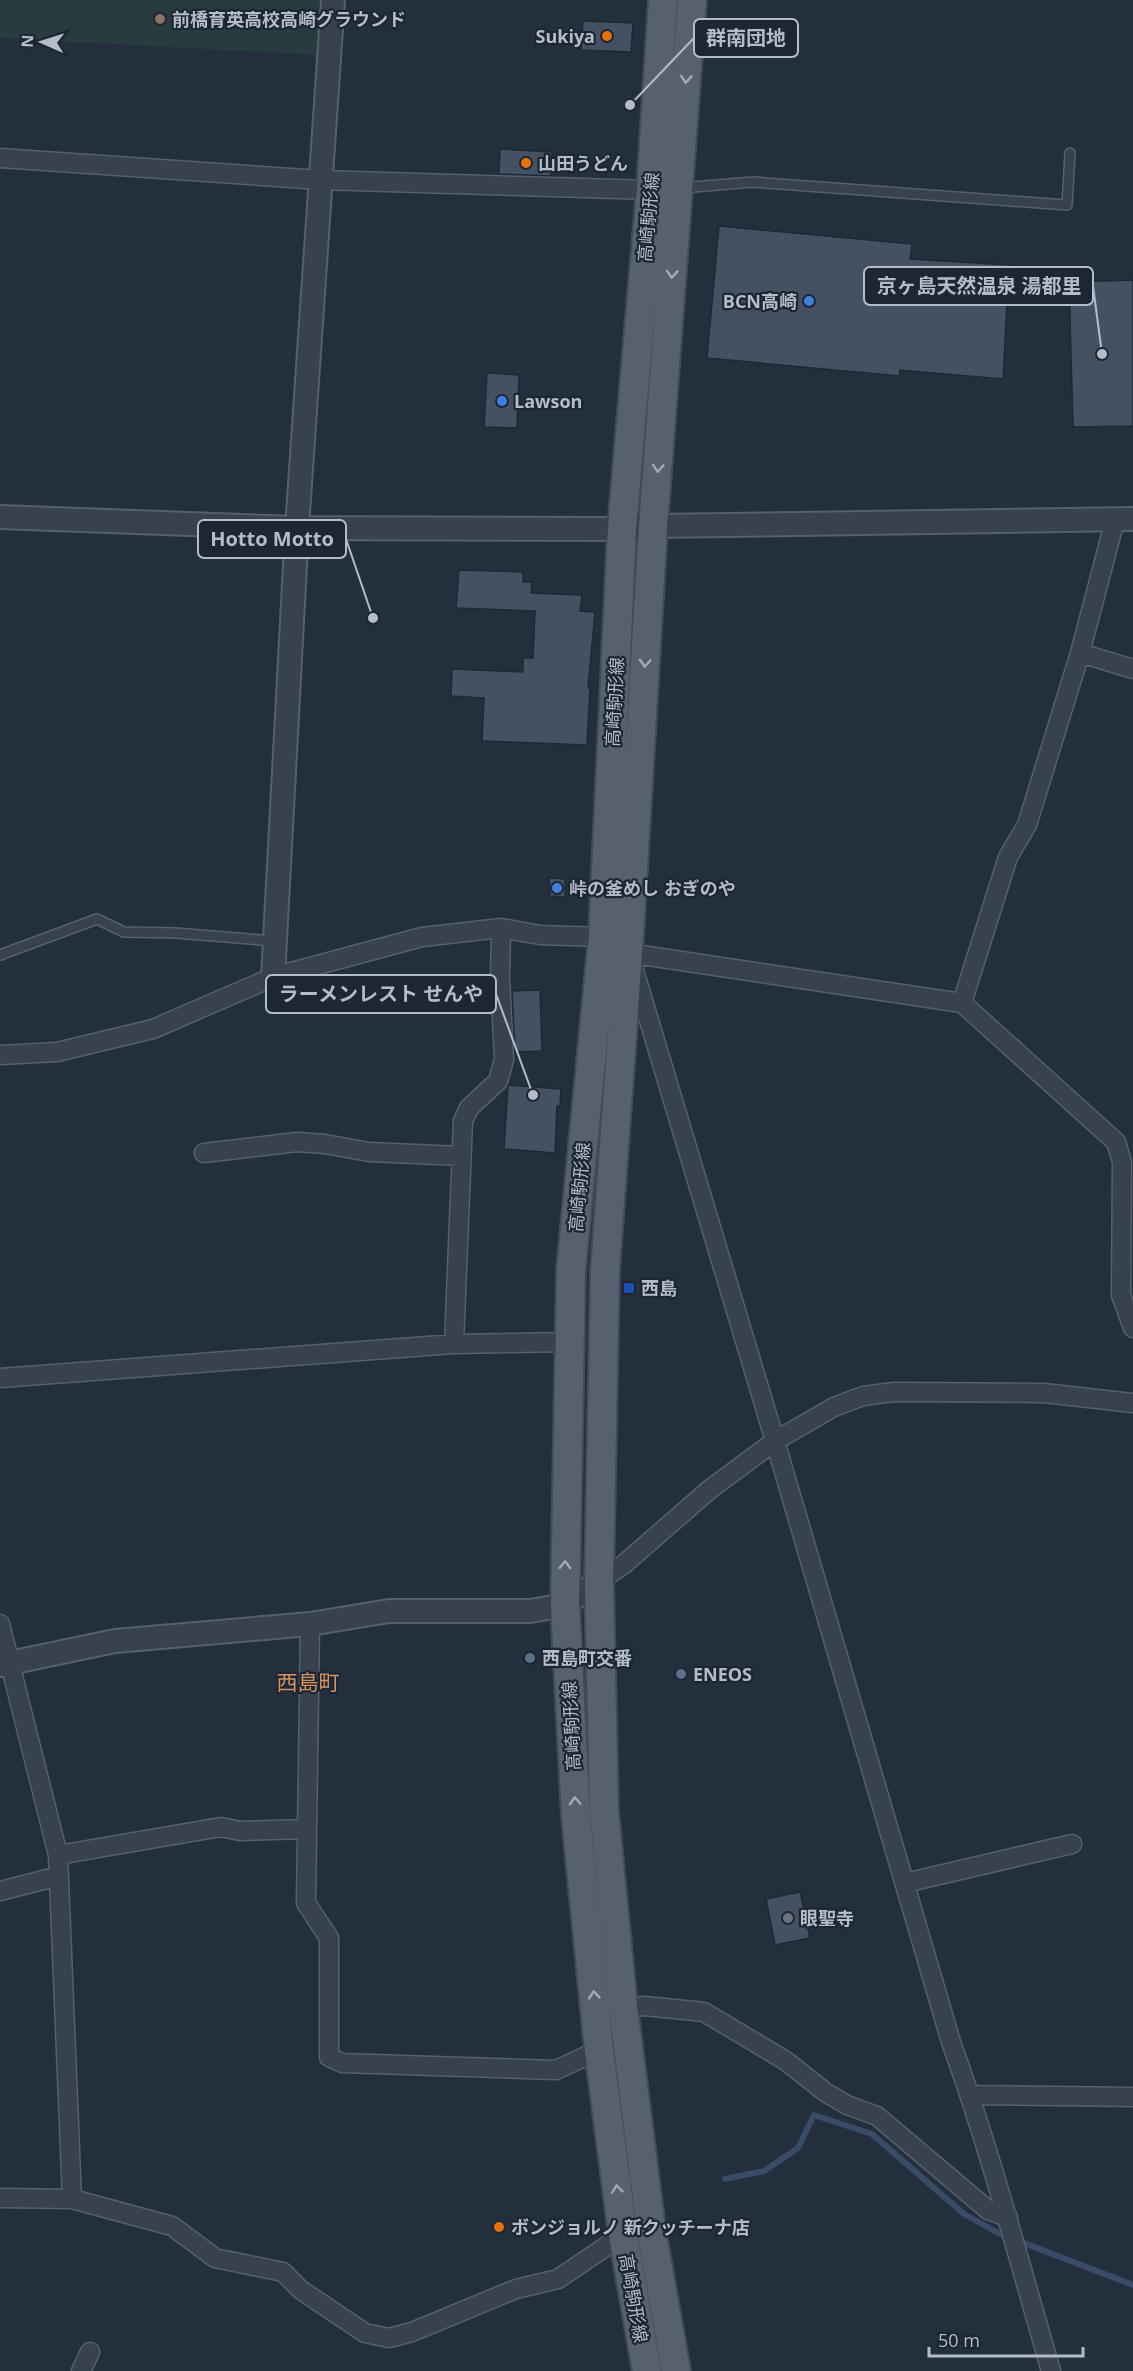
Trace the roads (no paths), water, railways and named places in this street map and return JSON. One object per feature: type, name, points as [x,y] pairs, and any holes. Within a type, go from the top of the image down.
[{"type":"main road","name":"高崎駒形線","points":[[663,0],[664,189],[653,526],[628,953],[605,1270],[599,1581],[604,1811],[623,2007],[651,2229],[676,2371]]},
{"type":"main road","name":"高崎駒形線","points":[[647,2371],[623,2235],[599,2050],[576,1816],[565,1605],[572,1270],[603,937],[622,529],[664,189],[692,0]]},
{"type":"street","points":[[273,977],[273,941],[297,528],[333,0]]},
{"type":"street","points":[[0,158],[321,180],[664,189]]},
{"type":"street","points":[[0,517],[297,528],[622,529],[653,526],[1124,520],[1027,825],[1008,858],[962,1003]]},
{"type":"street","points":[[1080,653],[1133,669]]},
{"type":"street","points":[[454,1344],[463,1121],[469,1108],[498,1082],[504,1060],[500,978],[501,928]]},
{"type":"street","points":[[0,1055],[57,1052],[153,1029],[273,977],[422,937],[501,928],[540,935],[603,937],[628,953],[962,1003],[1116,1142],[1122,1162],[1121,1295],[1133,1329]]},
{"type":"street","points":[[628,953],[776,1441],[951,2042],[1008,2217],[1051,2371]]},
{"type":"street","points":[[204,1153],[297,1142],[325,1144],[385,1154],[461,1156]]},
{"type":"street","points":[[0,1377],[454,1344],[570,1342]]},
{"type":"street","points":[[5,1664],[115,1641],[310,1624],[389,1611],[530,1611],[565,1605],[623,1565],[709,1490],[776,1441],[834,1407],[863,1395],[1044,1393],[1133,1403]]},
{"type":"street","points":[[0,1624],[5,1664],[58,1855],[72,2199]]},
{"type":"street","points":[[310,1624],[306,1903],[329,1938],[329,2057],[342,2063],[556,2070],[599,2050]]},
{"type":"street","points":[[58,1855],[221,1827],[240,1831],[307,1829]]},
{"type":"street","points":[[905,1883],[1072,1844]]},
{"type":"street","points":[[0,1892],[59,1876]]},
{"type":"street","points":[[623,2007],[645,2006],[704,2012],[786,2061],[825,2092],[848,2105],[877,2116],[988,2210],[1008,2217]]},
{"type":"street","points":[[970,2096],[1133,2097]]},
{"type":"street","points":[[0,2198],[72,2199],[172,2226],[215,2258],[283,2272],[301,2290],[365,2333],[389,2337],[412,2332],[516,2289],[558,2279],[623,2235]]},
{"type":"street","points":[[81,2371],[90,2352]]},
{"type":"lane","points":[[664,189],[753,182],[1067,205],[1070,153]]},
{"type":"lane","points":[[0,955],[97,919],[124,932],[176,933],[273,941]]},
{"type":"waterway","points":[[725,2179],[764,2171],[798,2148],[814,2115],[872,2134],[964,2214],[998,2233],[1133,2285]]},
{"type":"place","name":"前橋育英高校高崎グラウンド","points":[[160,19]]},
{"type":"place","name":"Sukiya","points":[[607,36]]},
{"type":"place","name":"群南団地","points":[[630,105]]},
{"type":"place","name":"山田うどん","points":[[526,163]]},
{"type":"place","name":"BCN高崎","points":[[809,301]]},
{"type":"place","name":"京ヶ島天然温泉 湯都里","points":[[1102,354]]},
{"type":"place","name":"Lawson","points":[[502,401]]},
{"type":"place","name":"Hotto Motto","points":[[373,618]]},
{"type":"place","name":"峠の釜めし おぎのや","points":[[557,888]]},
{"type":"place","name":"ラーメンレスト せんや","points":[[533,1095]]},
{"type":"place","name":"西島","points":[[629,1288]]},
{"type":"place","name":"西島町交番","points":[[530,1658]]},
{"type":"place","name":"ENEOS","points":[[681,1674]]},
{"type":"place","name":"眼聖寺","points":[[788,1918]]},
{"type":"place","name":"ボンジョルノ 新クッチーナ店","points":[[499,2227]]},
{"type":"district","name":"西島町","points":[[308,1682]]}]
